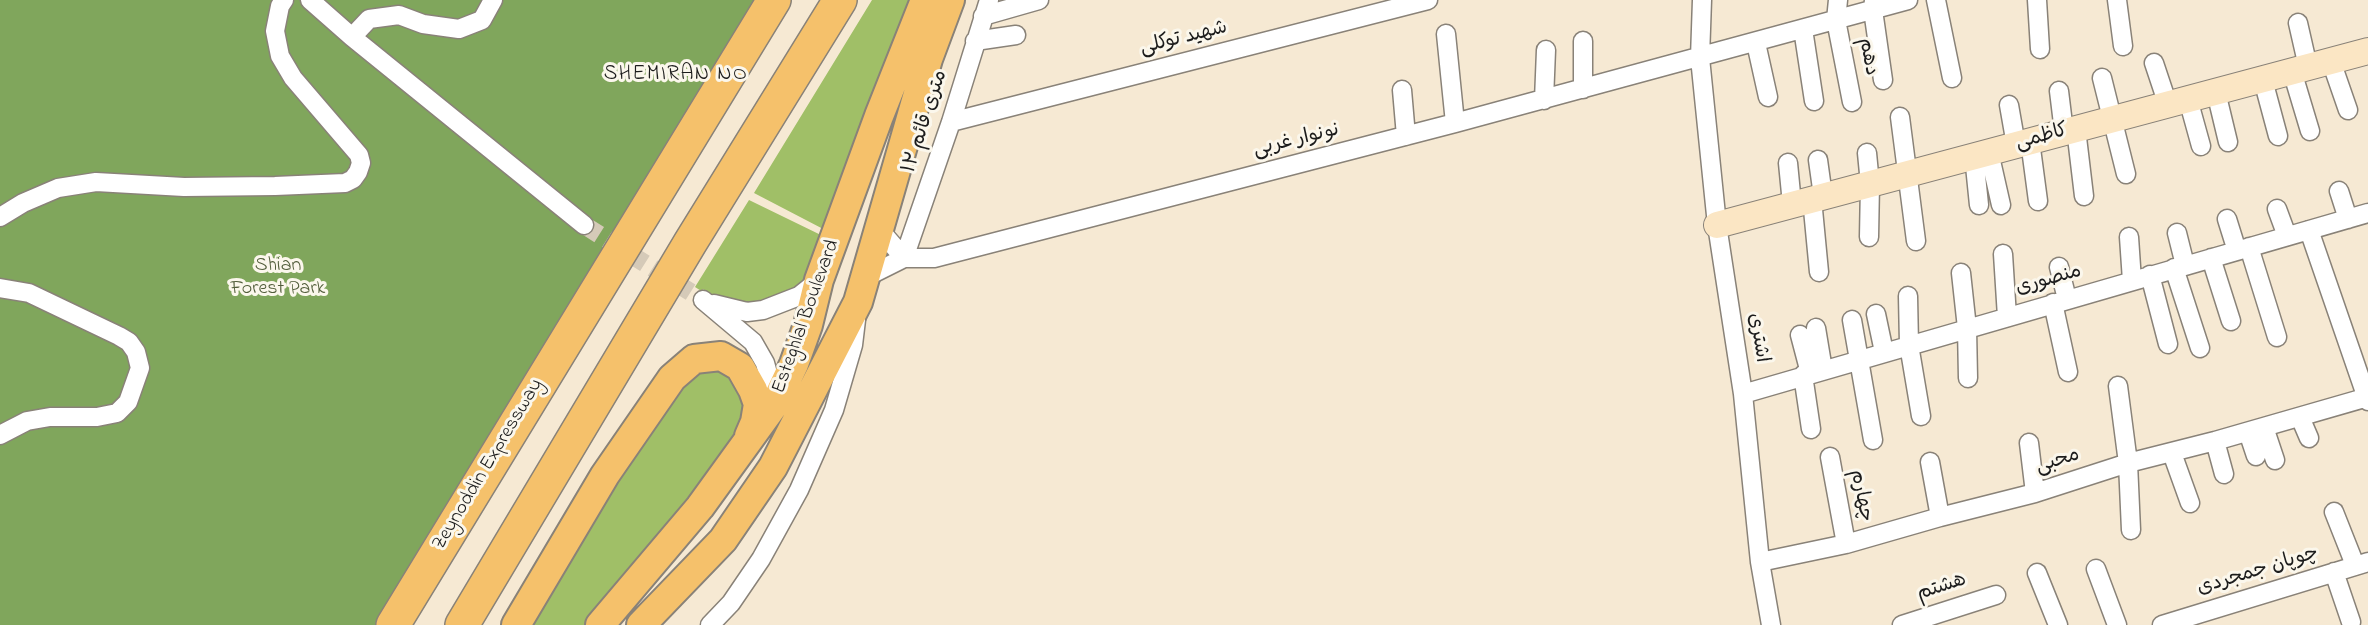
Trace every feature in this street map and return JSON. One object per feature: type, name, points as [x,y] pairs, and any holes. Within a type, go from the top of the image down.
[{"type":"highway","name":"Zeynoddin Expressway","points":[[393,625],[774,0]]},
{"type":"highway","points":[[462,625],[690,243],[840,0]]},
{"type":"main road","name":"Esteghlal Boulevard","points":[[600,625],[672,542],[773,408],[794,364],[805,334],[819,280],[879,116],[926,0]]},
{"type":"main road","name":"Esteghlal Boulevard","points":[[640,625],[723,540],[773,467],[862,289],[928,59],[950,0]]},
{"type":"main road","points":[[879,116],[888,107],[895,105],[907,114],[910,122]]},
{"type":"main road","points":[[516,625],[622,450],[672,378],[694,359],[721,356],[740,367],[753,390],[758,404],[755,422],[744,449]]},
{"type":"main road","points":[[672,542],[666,563],[675,571],[697,567]]},
{"type":"street","points":[[0,217],[22,203],[58,188],[96,182],[184,187],[345,183],[353,179],[358,172],[359,155],[293,78],[280,56],[275,31],[280,6],[284,0]]},
{"type":"street","points":[[310,0],[352,37],[584,225]]},
{"type":"street","points":[[352,37],[369,19],[399,15],[423,24],[459,29],[482,20],[493,0]]},
{"type":"street","points":[[986,8],[1039,0]]},
{"type":"street","name":"شهید توکلی","points":[[951,122],[1428,0]]},
{"type":"street","name":"اشتری","points":[[1702,0],[1700,58],[1717,225],[1743,394],[1760,562],[1771,625]]},
{"type":"street","name":"دهم","points":[[1838,0],[1836,20],[1852,102]]},
{"type":"street","name":"نونوار غربی","points":[[904,258],[934,258],[1756,43],[1836,20],[1873,5],[1908,0]]},
{"type":"street","points":[[1936,0],[1952,78]]},
{"type":"street","points":[[2037,0],[2040,49]]},
{"type":"street","points":[[2117,0],[2123,46]]},
{"type":"street","points":[[1873,5],[1883,80]]},
{"type":"street","name":"۱۲ متری قائم","points":[[904,258],[951,122],[986,8]]},
{"type":"street","points":[[2298,23],[2311,67],[2310,131]]},
{"type":"street","points":[[1803,29],[1814,101]]},
{"type":"street","points":[[1446,34],[1455,123]]},
{"type":"street","points":[[975,41],[1016,35]]},
{"type":"street","points":[[1583,41],[1583,89]]},
{"type":"street","points":[[1756,43],[1768,97]]},
{"type":"street","points":[[1544,100],[1546,50]]},
{"type":"street","name":"کاظمی","points":[[1717,225],[2111,119],[2263,81],[2368,51]]},
{"type":"street","points":[[2154,63],[2178,102],[2200,146]]},
{"type":"street","points":[[2311,67],[2349,110]]},
{"type":"street","points":[[2102,78],[2126,174]]},
{"type":"street","points":[[2263,81],[2278,136]]},
{"type":"street","points":[[1402,90],[1406,136]]},
{"type":"street","points":[[2059,92],[2085,196]]},
{"type":"street","points":[[2217,92],[2228,142]]},
{"type":"street","points":[[2009,105],[2023,143],[2038,201]]},
{"type":"street","points":[[1900,117],[1916,241]]},
{"type":"street","points":[[1867,153],[1870,183],[1869,237]]},
{"type":"street","points":[[1979,205],[1981,154]]},
{"type":"street","points":[[1981,154],[2001,205]]},
{"type":"street","points":[[1818,160],[1809,200],[1819,272]]},
{"type":"street","points":[[1788,163],[1809,200]]},
{"type":"street","points":[[2339,191],[2348,219]]},
{"type":"street","points":[[2277,208],[2287,236]]},
{"type":"street","name":"منصوری","points":[[1743,394],[2368,213]]},
{"type":"street","points":[[2227,219],[2243,249],[2277,337]]},
{"type":"street","points":[[710,625],[731,603],[761,559],[799,490],[834,410],[853,345],[862,289],[904,258],[879,229]]},
{"type":"street","points":[[2309,230],[2368,398]]},
{"type":"street","points":[[2177,233],[2180,267],[2200,348]]},
{"type":"street","points":[[2128,237],[2133,280]]},
{"type":"street","points":[[2003,254],[2007,317]]},
{"type":"street","points":[[2211,258],[2231,321]]},
{"type":"street","points":[[2059,267],[2060,301],[2068,372]]},
{"type":"street","points":[[1962,273],[1967,328],[1968,378]]},
{"type":"street","points":[[2150,276],[2168,344]]},
{"type":"street","points":[[773,408],[765,363],[753,342],[703,300],[747,312],[763,310],[799,296],[819,280]]},
{"type":"street","points":[[0,288],[29,293],[119,336],[129,342],[136,352],[140,368],[128,402],[117,413],[97,417],[50,417],[27,421],[0,435]]},
{"type":"street","points":[[1908,296],[1909,345],[1921,416]]},
{"type":"street","points":[[1876,314],[1884,352]]},
{"type":"street","points":[[1852,320],[1874,440]]},
{"type":"street","points":[[1808,332],[1812,373],[1811,429]]},
{"type":"street","points":[[2118,386],[2128,463],[2131,530]]},
{"type":"street","name":"محبی","points":[[1760,562],[1846,544],[2035,493],[2128,463],[2172,453],[2368,398]]},
{"type":"street","points":[[2300,417],[2309,438]]},
{"type":"street","points":[[2256,429],[2256,456]]},
{"type":"street","points":[[2256,429],[2276,460]]},
{"type":"street","points":[[2216,441],[2224,474]]},
{"type":"street","points":[[2029,443],[2035,493]]},
{"type":"street","points":[[2172,453],[2190,503]]},
{"type":"street","name":"چهارم","points":[[1830,457],[1846,544]]},
{"type":"street","points":[[1930,462],[1940,517]]},
{"type":"street","points":[[2334,512],[2362,564]]},
{"type":"street","name":"چوپان جمجردی","points":[[2162,625],[2362,564]]},
{"type":"street","points":[[2096,569],[2116,625]]},
{"type":"street","points":[[2334,572],[2351,622]]},
{"type":"street","points":[[2037,573],[2058,625]]},
{"type":"street","name":"هشتم","points":[[1902,625],[1996,594]]},
{"type":"green space","name":"Shian Forest Park","points":[[0,0],[782,0],[390,625],[0,625]]},
{"type":"green space","points":[[872,0],[915,0],[827,231],[754,193]]},
{"type":"green space","points":[[749,200],[825,237],[810,272],[802,283],[785,296],[749,304],[706,294],[695,287]]},
{"type":"green space","points":[[725,368],[749,410],[707,476],[611,597],[585,625],[526,625],[618,469],[690,371]]},
{"type":"tunnel","points":[[584,225],[703,300]]},
{"type":"district","name":"SHEMIRAN NO","points":[[676,76]]}]
